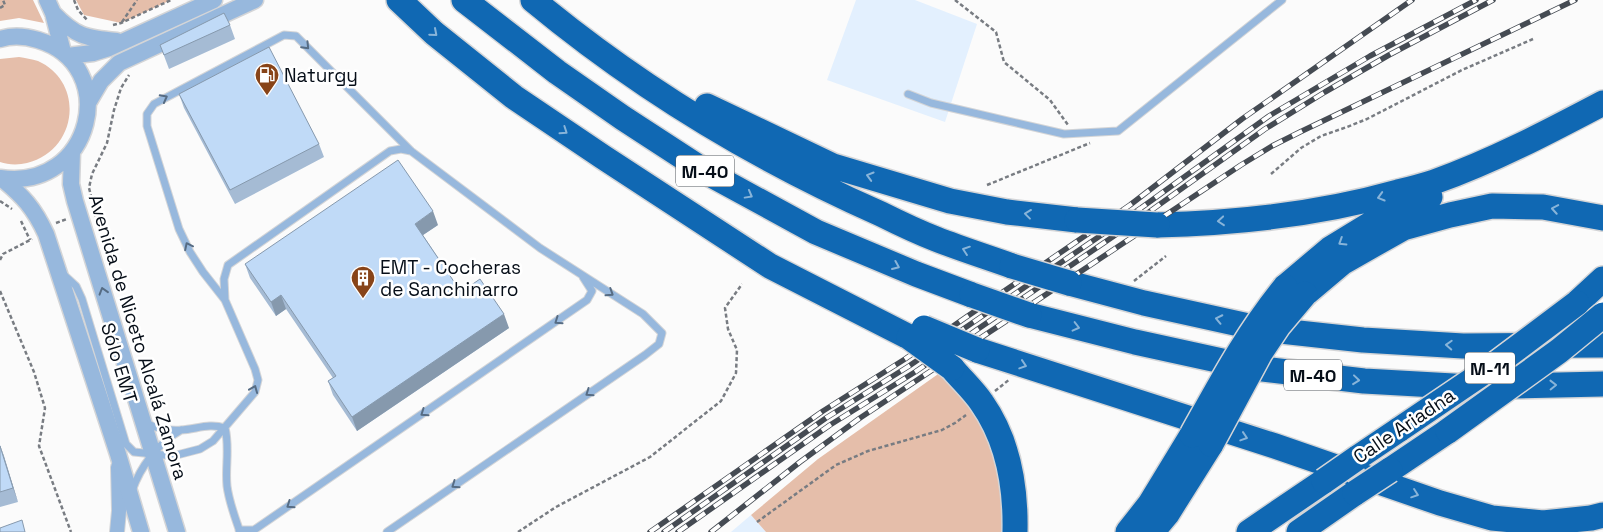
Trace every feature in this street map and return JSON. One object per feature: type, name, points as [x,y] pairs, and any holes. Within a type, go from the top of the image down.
[{"type":"highway","points":[[399,0],[434,33],[514,97],[603,157],[683,208],[917,332],[1276,446],[1440,503],[1492,518],[1543,523],[1603,515]]},
{"type":"highway","points":[[449,0],[556,86],[630,134],[706,172]]},
{"type":"highway","name":"M-40","points":[[464,0],[557,72],[706,172],[816,232],[916,274],[1029,315],[1135,342],[1254,368],[1364,381],[1471,387],[1603,384]]},
{"type":"highway","name":"M-40","points":[[533,0],[571,31],[619,64],[690,112],[765,158],[844,198],[936,239],[1012,266],[1144,303],[1271,330],[1363,340],[1463,346],[1603,345]]},
{"type":"highway","points":[[619,64],[833,166],[950,201],[1007,212],[1076,220],[1157,224],[1194,224],[1285,215],[1362,202],[1433,182],[1531,141],[1603,103]]},
{"type":"highway","points":[[1128,532],[1202,439],[1278,326],[1295,290],[1330,249],[1379,219],[1475,177],[1558,137],[1603,108]]},
{"type":"highway","points":[[1295,290],[1403,228],[1450,214],[1492,206],[1509,206],[1543,207],[1603,218]]},
{"type":"highway","name":"Calle Ariadna","points":[[1249,532],[1493,366],[1577,303],[1603,278]]},
{"type":"highway","name":"Calle Ariadna","points":[[1299,532],[1448,431],[1559,351],[1603,315]]},
{"type":"highway","points":[[917,332],[952,368],[982,403],[996,428],[1007,457],[1013,486],[1015,532]]},
{"type":"highway","points":[[1152,532],[1167,514],[1202,439]]},
{"type":"street","points":[[0,39],[8,36],[27,37],[45,42],[65,54],[93,53],[122,42],[214,0]]},
{"type":"street","points":[[88,103],[101,81],[118,64],[255,0]]},
{"type":"street","points":[[50,6],[73,31],[85,37],[122,42]]},
{"type":"street","points":[[0,178],[17,180],[33,178],[48,172],[61,164],[72,152],[85,129],[88,103],[85,88],[80,74],[65,54],[50,6]]},
{"type":"street","name":"Avenida de Niceto Alcalá Zamora","points":[[72,152],[70,184],[74,201],[177,532]]},
{"type":"street","points":[[0,178],[18,192],[37,215],[46,234],[118,454],[141,532]]},
{"type":"street","points":[[117,532],[119,511],[118,454]]},
{"type":"lane","points":[[908,94],[931,103],[1064,134],[1118,132],[1282,0]]},
{"type":"lane","points":[[225,300],[203,272],[179,229],[147,126],[147,114],[154,104],[284,35],[296,36],[411,151],[540,248],[643,314],[662,333],[659,344],[387,532]]},
{"type":"lane","points":[[225,300],[224,279],[228,265],[390,151],[401,149],[411,151]]},
{"type":"lane","name":"Sólo EMT","points":[[58,271],[76,286],[82,299],[107,375],[126,444],[134,452],[173,456],[200,449],[212,442],[255,392],[258,380],[255,369],[225,300]]},
{"type":"lane","points":[[143,422],[160,428],[180,430],[208,425],[225,428],[228,444],[227,485],[230,504],[239,531],[254,530],[587,300],[592,291],[581,274]]},
{"type":"lane","points":[[130,496],[139,474],[153,454],[167,439],[180,430]]},
{"type":"path","points":[[0,8],[5,5],[3,0]]},
{"type":"path","points":[[74,0],[78,10],[91,24]]},
{"type":"path","points":[[121,23],[137,0]]},
{"type":"path","points":[[107,26],[121,23],[171,0]]},
{"type":"path","points":[[956,0],[996,32],[1004,62],[1050,100],[1075,134]]},
{"type":"path","points":[[1271,174],[1301,148],[1321,136],[1367,119],[1462,70],[1533,38]]},
{"type":"path","points":[[96,215],[90,188],[92,174],[107,143],[121,88],[130,73]]},
{"type":"path","points":[[987,186],[1088,144],[1106,132]]},
{"type":"path","points":[[0,202],[18,214],[30,240],[3,254],[0,260]]},
{"type":"path","points":[[55,224],[69,219]]},
{"type":"path","points":[[1134,281],[1166,256]]},
{"type":"path","points":[[518,532],[556,507],[650,457],[721,401],[736,373],[737,350],[728,330],[725,308],[742,284]]},
{"type":"path","points":[[0,291],[34,372],[45,408],[39,446],[71,532]]},
{"type":"path","points":[[994,392],[1010,379]]},
{"type":"path","points":[[757,522],[836,465],[868,451],[942,430],[966,415]]},
{"type":"shaded area","points":[[0,0],[33,0],[44,23],[19,18],[0,21]]},
{"type":"shaded area","points":[[76,0],[171,0],[121,23],[84,15]]},
{"type":"shaded area","points":[[856,0],[915,0],[977,24],[945,122],[827,80]]},
{"type":"shaded area","points":[[19,57],[38,61],[53,71],[64,85],[69,100],[69,116],[65,131],[57,145],[44,156],[27,163],[10,164],[0,162],[0,59]]},
{"type":"shaded area","points":[[941,372],[977,415],[995,453],[1004,498],[1004,532],[766,532],[751,515],[818,459]]},
{"type":"shaded area","points":[[751,515],[766,532],[731,532]]},
{"type":"building","points":[[224,13],[230,25],[164,55],[160,45]]},
{"type":"building","points":[[269,47],[319,144],[230,190],[179,94]]},
{"type":"building","name":"EMT - Cocheras de Sanchinarro","points":[[398,160],[433,211],[415,224],[461,292],[480,279],[504,314],[352,417],[328,381],[336,376],[281,295],[271,302],[245,264]]},
{"type":"building","points":[[0,446],[13,488],[0,492]]},
{"type":"building","points":[[22,520],[25,532],[0,532],[0,528]]},
{"type":"railway","points":[[650,532],[823,411],[905,359],[1130,205],[1242,119],[1412,0]]},
{"type":"railway","points":[[664,532],[826,418],[909,366],[1141,208],[1269,116],[1370,56],[1476,0]]},
{"type":"railway","points":[[678,532],[830,425],[915,372],[1149,212],[1265,129],[1389,55],[1493,0]]},
{"type":"railway","points":[[711,532],[800,462],[860,418],[1241,165],[1300,132],[1575,0]]},
{"type":"place","name":"Naturgy","points":[[267,96]]},
{"type":"place","name":"EMT - Cocheras de Sanchinarro","points":[[363,299]]}]
